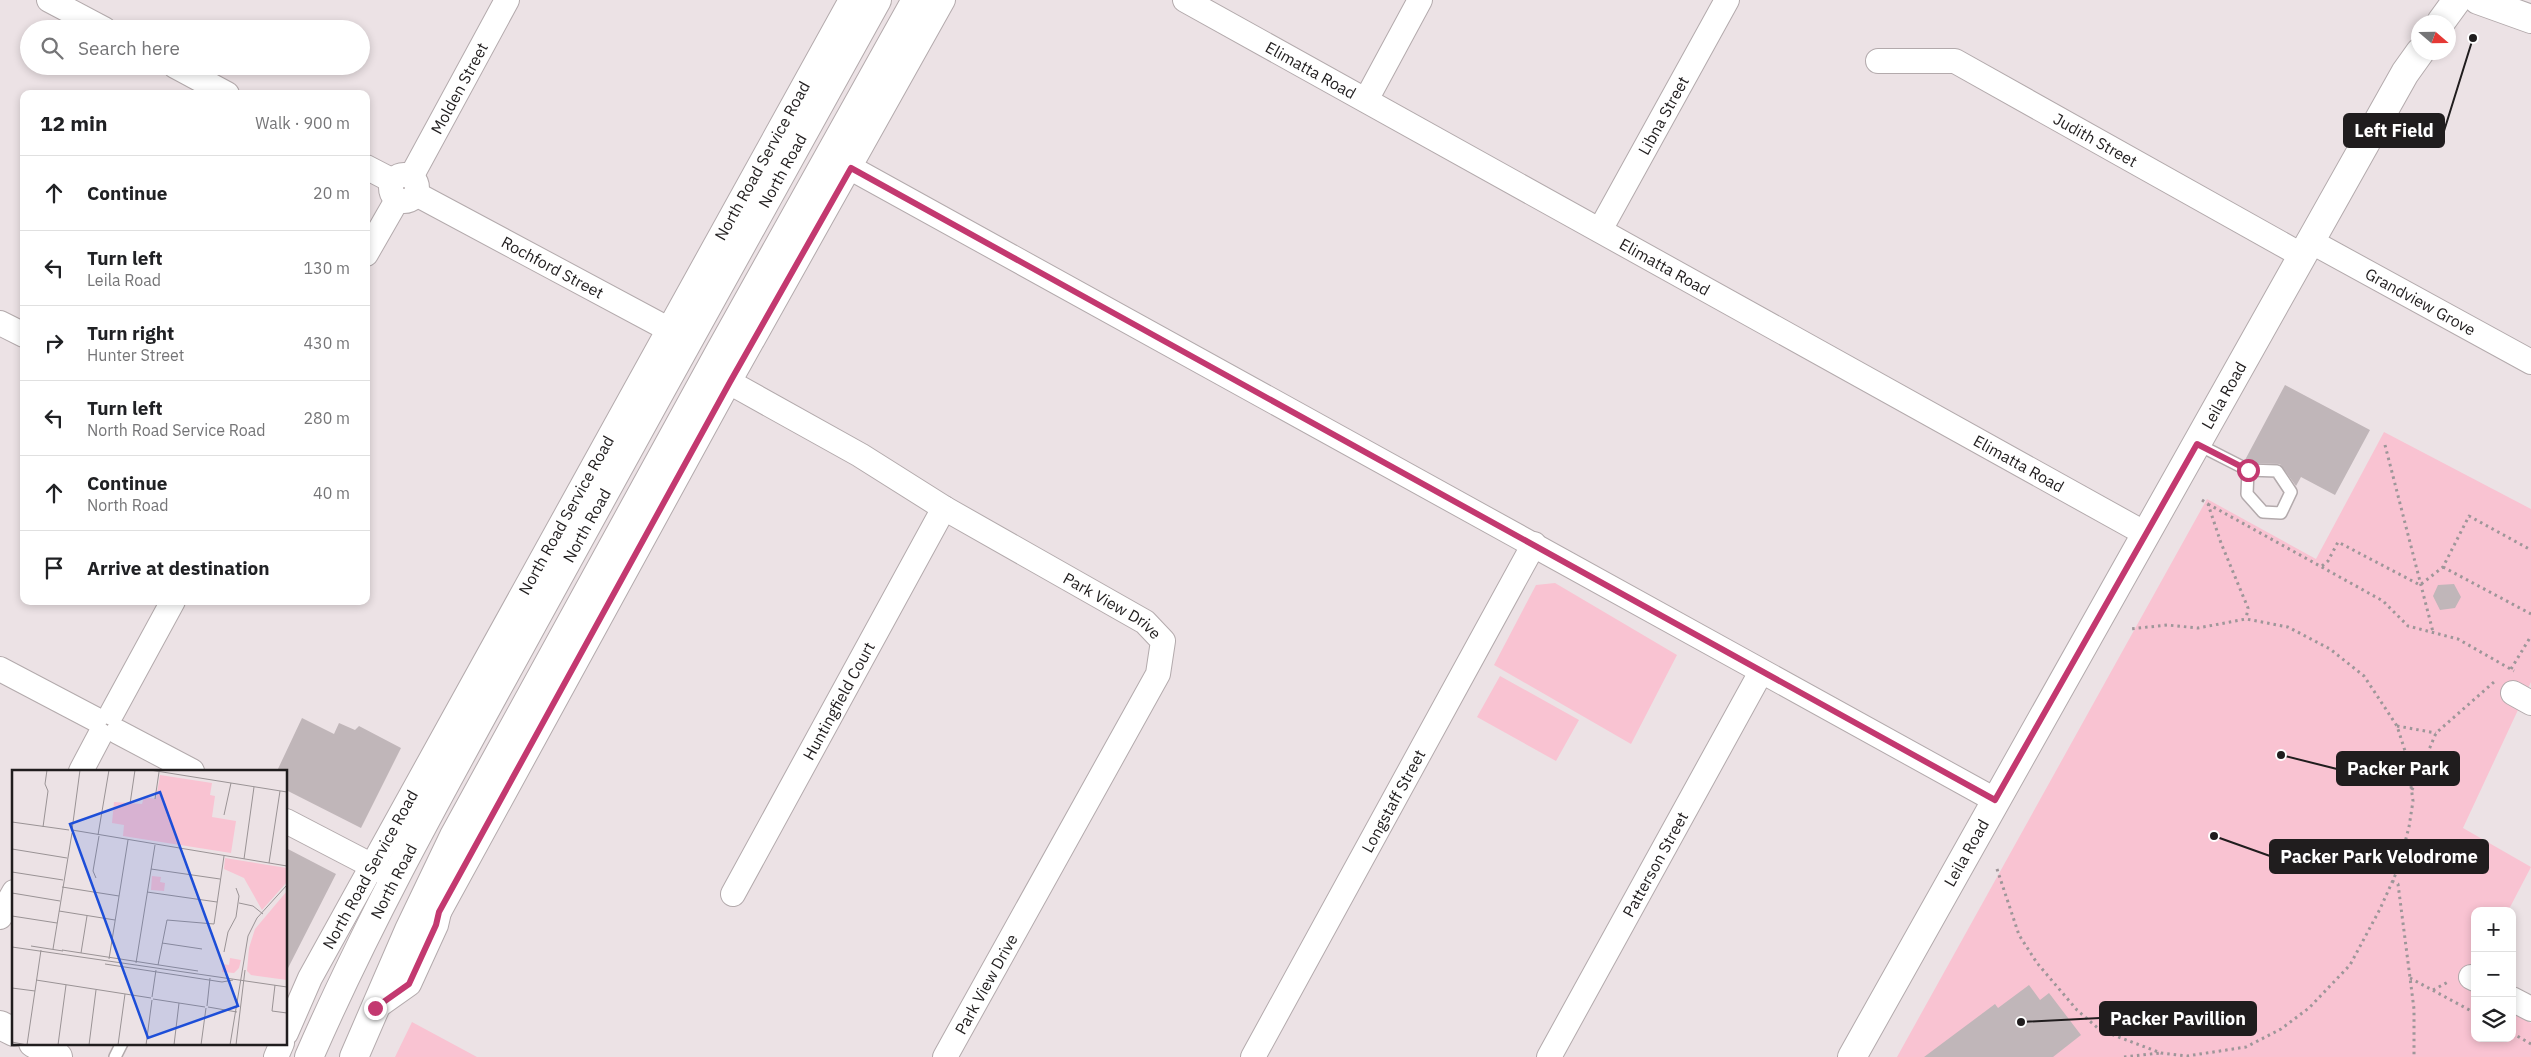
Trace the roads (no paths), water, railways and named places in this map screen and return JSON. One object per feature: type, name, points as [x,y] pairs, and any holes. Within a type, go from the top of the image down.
[{"type":"main road","name":"North Road","points":[[309,1057],[333,1002],[383,872],[679,333],[878,0]]},
{"type":"main road","name":"North Road","points":[[354,1057],[409,930],[454,836],[719,353],[840,162],[916,0]]},
{"type":"main road","points":[[2427,15],[2433,0]]},
{"type":"main road","points":[[2446,15],[2457,0]]},
{"type":"main road","points":[[2478,0],[2531,19]]},
{"type":"main road","points":[[2516,0],[2531,12]]},
{"type":"main road","name":"Leila Road","points":[[1852,1057],[2144,533],[2197,444],[2412,63]]},
{"type":"main road","points":[[679,333],[719,353]]},
{"type":"main road","points":[[0,1025],[12,1031]]},
{"type":"main road","points":[[35,1044],[58,1057]]},
{"type":"street","points":[[49,0],[87,20]]},
{"type":"street","name":"Molden Street","points":[[370,247],[507,0]]},
{"type":"street","name":"North Road Service Road","points":[[679,333],[851,0]]},
{"type":"street","points":[[375,1008],[409,984],[436,925],[439,912],[730,382],[840,162],[943,0]]},
{"type":"street","name":"Elimatta Road","points":[[1185,0],[2144,533]]},
{"type":"street","points":[[1366,100],[1420,0]]},
{"type":"street","name":"Libna Street","points":[[1600,230],[1727,0]]},
{"type":"street","name":"Judith Street","points":[[1878,61],[1954,61],[2307,248]]},
{"type":"street","points":[[192,75],[220,90]]},
{"type":"street","points":[[840,162],[1995,800]]},
{"type":"street","name":"Rochford Street","points":[[370,169],[679,333]]},
{"type":"street","name":"Grandview Grove","points":[[2307,248],[2531,362]]},
{"type":"street","points":[[0,323],[20,334]]},
{"type":"street","name":"Park View Drive","points":[[730,382],[860,455],[944,508],[1145,622],[1163,641],[1158,674],[945,1057]]},
{"type":"street","name":"Huntingfield Court","points":[[733,894],[944,508]]},
{"type":"street","name":"Longstaff Street","points":[[1253,1057],[1534,544]]},
{"type":"street","points":[[82,770],[172,605]]},
{"type":"street","points":[[0,669],[190,770]]},
{"type":"street","name":"Patterson Street","points":[[1550,1057],[1761,672]]},
{"type":"street","points":[[288,821],[383,872]]},
{"type":"street","name":"North Road Service Road","points":[[288,1028],[310,978],[383,872]]},
{"type":"street","points":[[0,917],[12,896]]},
{"type":"street","points":[[409,930],[439,912]]},
{"type":"street","points":[[2516,1001],[2531,1009]]},
{"type":"street","points":[[276,1057],[282,1044]]},
{"type":"lane","points":[[2197,444],[2248,470],[2277,471],[2291,492],[2281,512],[2263,512],[2247,494],[2248,470]]},
{"type":"lane","points":[[115,1057],[122,1044]]},
{"type":"place","name":"Left Field","points":[[2473,38]]},
{"type":"place","name":"Packer Park","points":[[2281,755]]},
{"type":"place","name":"Packer Park Velodrome","points":[[2214,836]]},
{"type":"place","name":"Packer Pavillion","points":[[2021,1022]]}]
